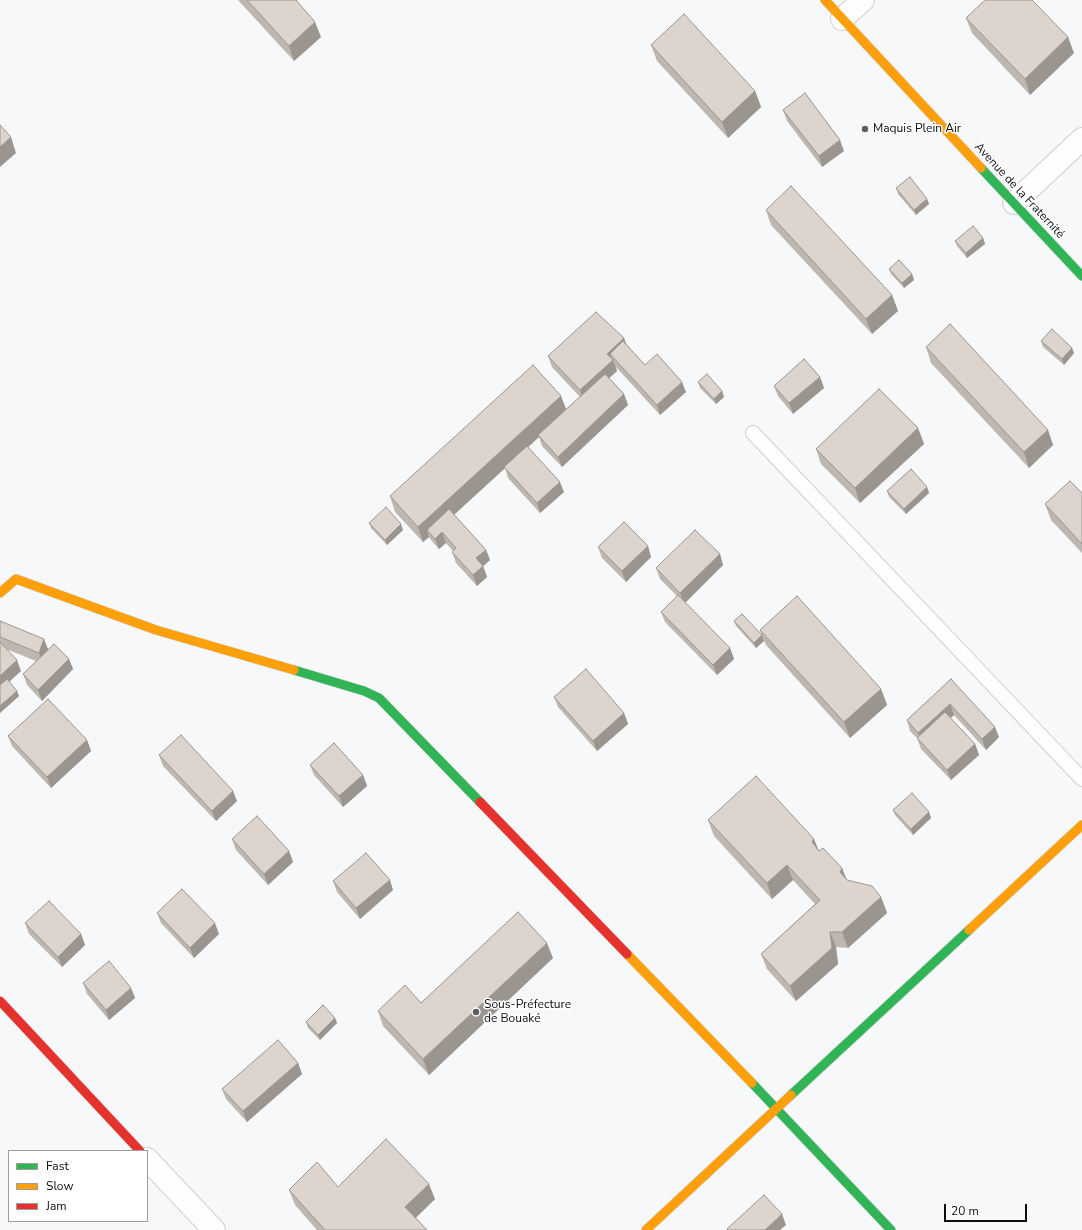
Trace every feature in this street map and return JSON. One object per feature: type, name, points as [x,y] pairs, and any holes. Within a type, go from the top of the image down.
[{"type":"street","name":"Avenue de la Fraternité","points":[[825,0],[1082,276]]},
{"type":"street","points":[[842,19],[863,0]]},
{"type":"street","points":[[1014,203],[1082,139]]},
{"type":"street","points":[[0,593],[16,579],[156,630],[364,691],[378,698],[777,1108],[891,1230]]},
{"type":"street","points":[[646,1230],[1082,825]]},
{"type":"street","points":[[0,1001],[139,1150]]},
{"type":"street","points":[[148,1160],[214,1230]]},
{"type":"lane","points":[[753,433],[1082,779]]},
{"type":"building","points":[[247,0],[296,0],[315,22],[289,46]]},
{"type":"building","points":[[985,0],[1032,0],[1068,37],[1025,79],[966,18]]},
{"type":"building","points":[[684,14],[755,91],[722,122],[651,45]]},
{"type":"building","points":[[805,93],[840,140],[819,156],[783,110]]},
{"type":"building","points":[[0,125],[11,137],[0,147]]},
{"type":"building","points":[[910,177],[927,199],[914,210],[896,188]]},
{"type":"building","points":[[791,186],[892,295],[866,319],[766,210]]},
{"type":"building","points":[[973,226],[983,238],[966,253],[955,241]]},
{"type":"building","points":[[899,260],[912,274],[902,283],[889,269]]},
{"type":"building","points":[[596,312],[624,338],[607,354],[613,360],[580,390],[548,356]]},
{"type":"building","points":[[950,324],[1048,430],[1024,452],[926,347]]},
{"type":"building","points":[[1052,329],[1072,348],[1062,359],[1041,341]]},
{"type":"building","points":[[623,341],[645,365],[657,354],[682,382],[657,405],[610,354]]},
{"type":"building","points":[[804,359],[820,377],[789,403],[774,386]]},
{"type":"building","points":[[533,365],[561,396],[418,527],[390,496]]},
{"type":"building","points":[[605,374],[624,394],[558,457],[538,435]]},
{"type":"building","points":[[707,374],[722,391],[714,399],[698,382]]},
{"type":"building","points":[[879,389],[918,428],[855,488],[816,449]]},
{"type":"building","points":[[527,446],[560,482],[537,503],[504,467]]},
{"type":"building","points":[[911,469],[927,487],[904,509],[887,491]]},
{"type":"building","points":[[1070,481],[1082,493],[1082,544],[1045,504]]},
{"type":"building","points":[[386,507],[401,524],[385,540],[369,523]]},
{"type":"building","points":[[449,509],[486,550],[476,558],[483,566],[473,575],[452,552],[456,548],[442,532],[435,539],[427,530]]},
{"type":"building","points":[[624,522],[648,546],[622,571],[598,547]]},
{"type":"building","points":[[695,530],[720,554],[680,593],[656,568]]},
{"type":"building","points":[[678,595],[730,648],[713,665],[661,612]]},
{"type":"building","points":[[797,596],[881,689],[844,722],[760,630]]},
{"type":"building","points":[[742,614],[762,635],[754,643],[734,621]]},
{"type":"building","points":[[0,621],[44,639],[39,653],[0,637]]},
{"type":"building","points":[[0,642],[17,660],[0,676]]},
{"type":"building","points":[[54,644],[69,659],[38,690],[23,674]]},
{"type":"building","points":[[586,669],[624,713],[593,741],[554,697]]},
{"type":"building","points":[[7,679],[17,691],[0,706],[0,685]]},
{"type":"building","points":[[951,679],[995,727],[982,739],[950,704],[918,733],[907,720]]},
{"type":"building","points":[[48,699],[87,740],[47,777],[8,736]]},
{"type":"building","points":[[945,712],[975,744],[947,770],[917,738]]},
{"type":"building","points":[[181,735],[233,791],[212,811],[159,755]]},
{"type":"building","points":[[334,743],[363,775],[339,796],[310,765]]},
{"type":"building","points":[[756,776],[814,839],[812,842],[819,851],[823,848],[842,868],[840,872],[847,880],[872,886],[881,897],[842,932],[830,932],[832,948],[790,986],[761,954],[820,900],[787,865],[767,883],[708,820]]},
{"type":"building","points":[[912,793],[929,812],[911,829],[893,810]]},
{"type":"building","points":[[257,816],[289,851],[264,874],[232,839]]},
{"type":"building","points":[[366,853],[390,880],[356,908],[333,881]]},
{"type":"building","points":[[182,889],[215,923],[190,948],[157,913]]},
{"type":"building","points":[[49,901],[81,934],[58,957],[25,923]]},
{"type":"building","points":[[518,912],[547,943],[423,1059],[378,1011],[405,985],[421,1003]]},
{"type":"building","points":[[109,961],[131,988],[106,1010],[83,983]]},
{"type":"building","points":[[323,1005],[335,1018],[318,1035],[306,1022]]},
{"type":"building","points":[[278,1040],[298,1063],[243,1111],[222,1089]]},
{"type":"building","points":[[386,1139],[429,1184],[405,1207],[427,1230],[325,1230],[289,1190],[317,1162],[338,1187]]},
{"type":"building","points":[[764,1195],[782,1214],[765,1230],[727,1229]]},
{"type":"traffic: fast","points":[[981,168],[1082,276]]},
{"type":"traffic: fast","points":[[294,670],[364,691],[379,698],[480,802]]},
{"type":"traffic: fast","points":[[791,1095],[969,930]]},
{"type":"traffic: fast","points":[[752,1083],[891,1230]]},
{"type":"traffic: slow","points":[[825,0],[981,168]]},
{"type":"traffic: slow","points":[[0,593],[16,579],[156,630],[294,670]]},
{"type":"traffic: slow","points":[[969,930],[1082,825]]},
{"type":"traffic: slow","points":[[627,954],[752,1083]]},
{"type":"traffic: slow","points":[[646,1230],[791,1095]]},
{"type":"traffic: jam","points":[[480,802],[627,954]]},
{"type":"traffic: jam","points":[[0,1001],[139,1150]]},
{"type":"place","name":"Maquis Plein Air","points":[[865,129]]},
{"type":"place","name":"Sous-Préfecture de Bouaké","points":[[476,1012]]}]
